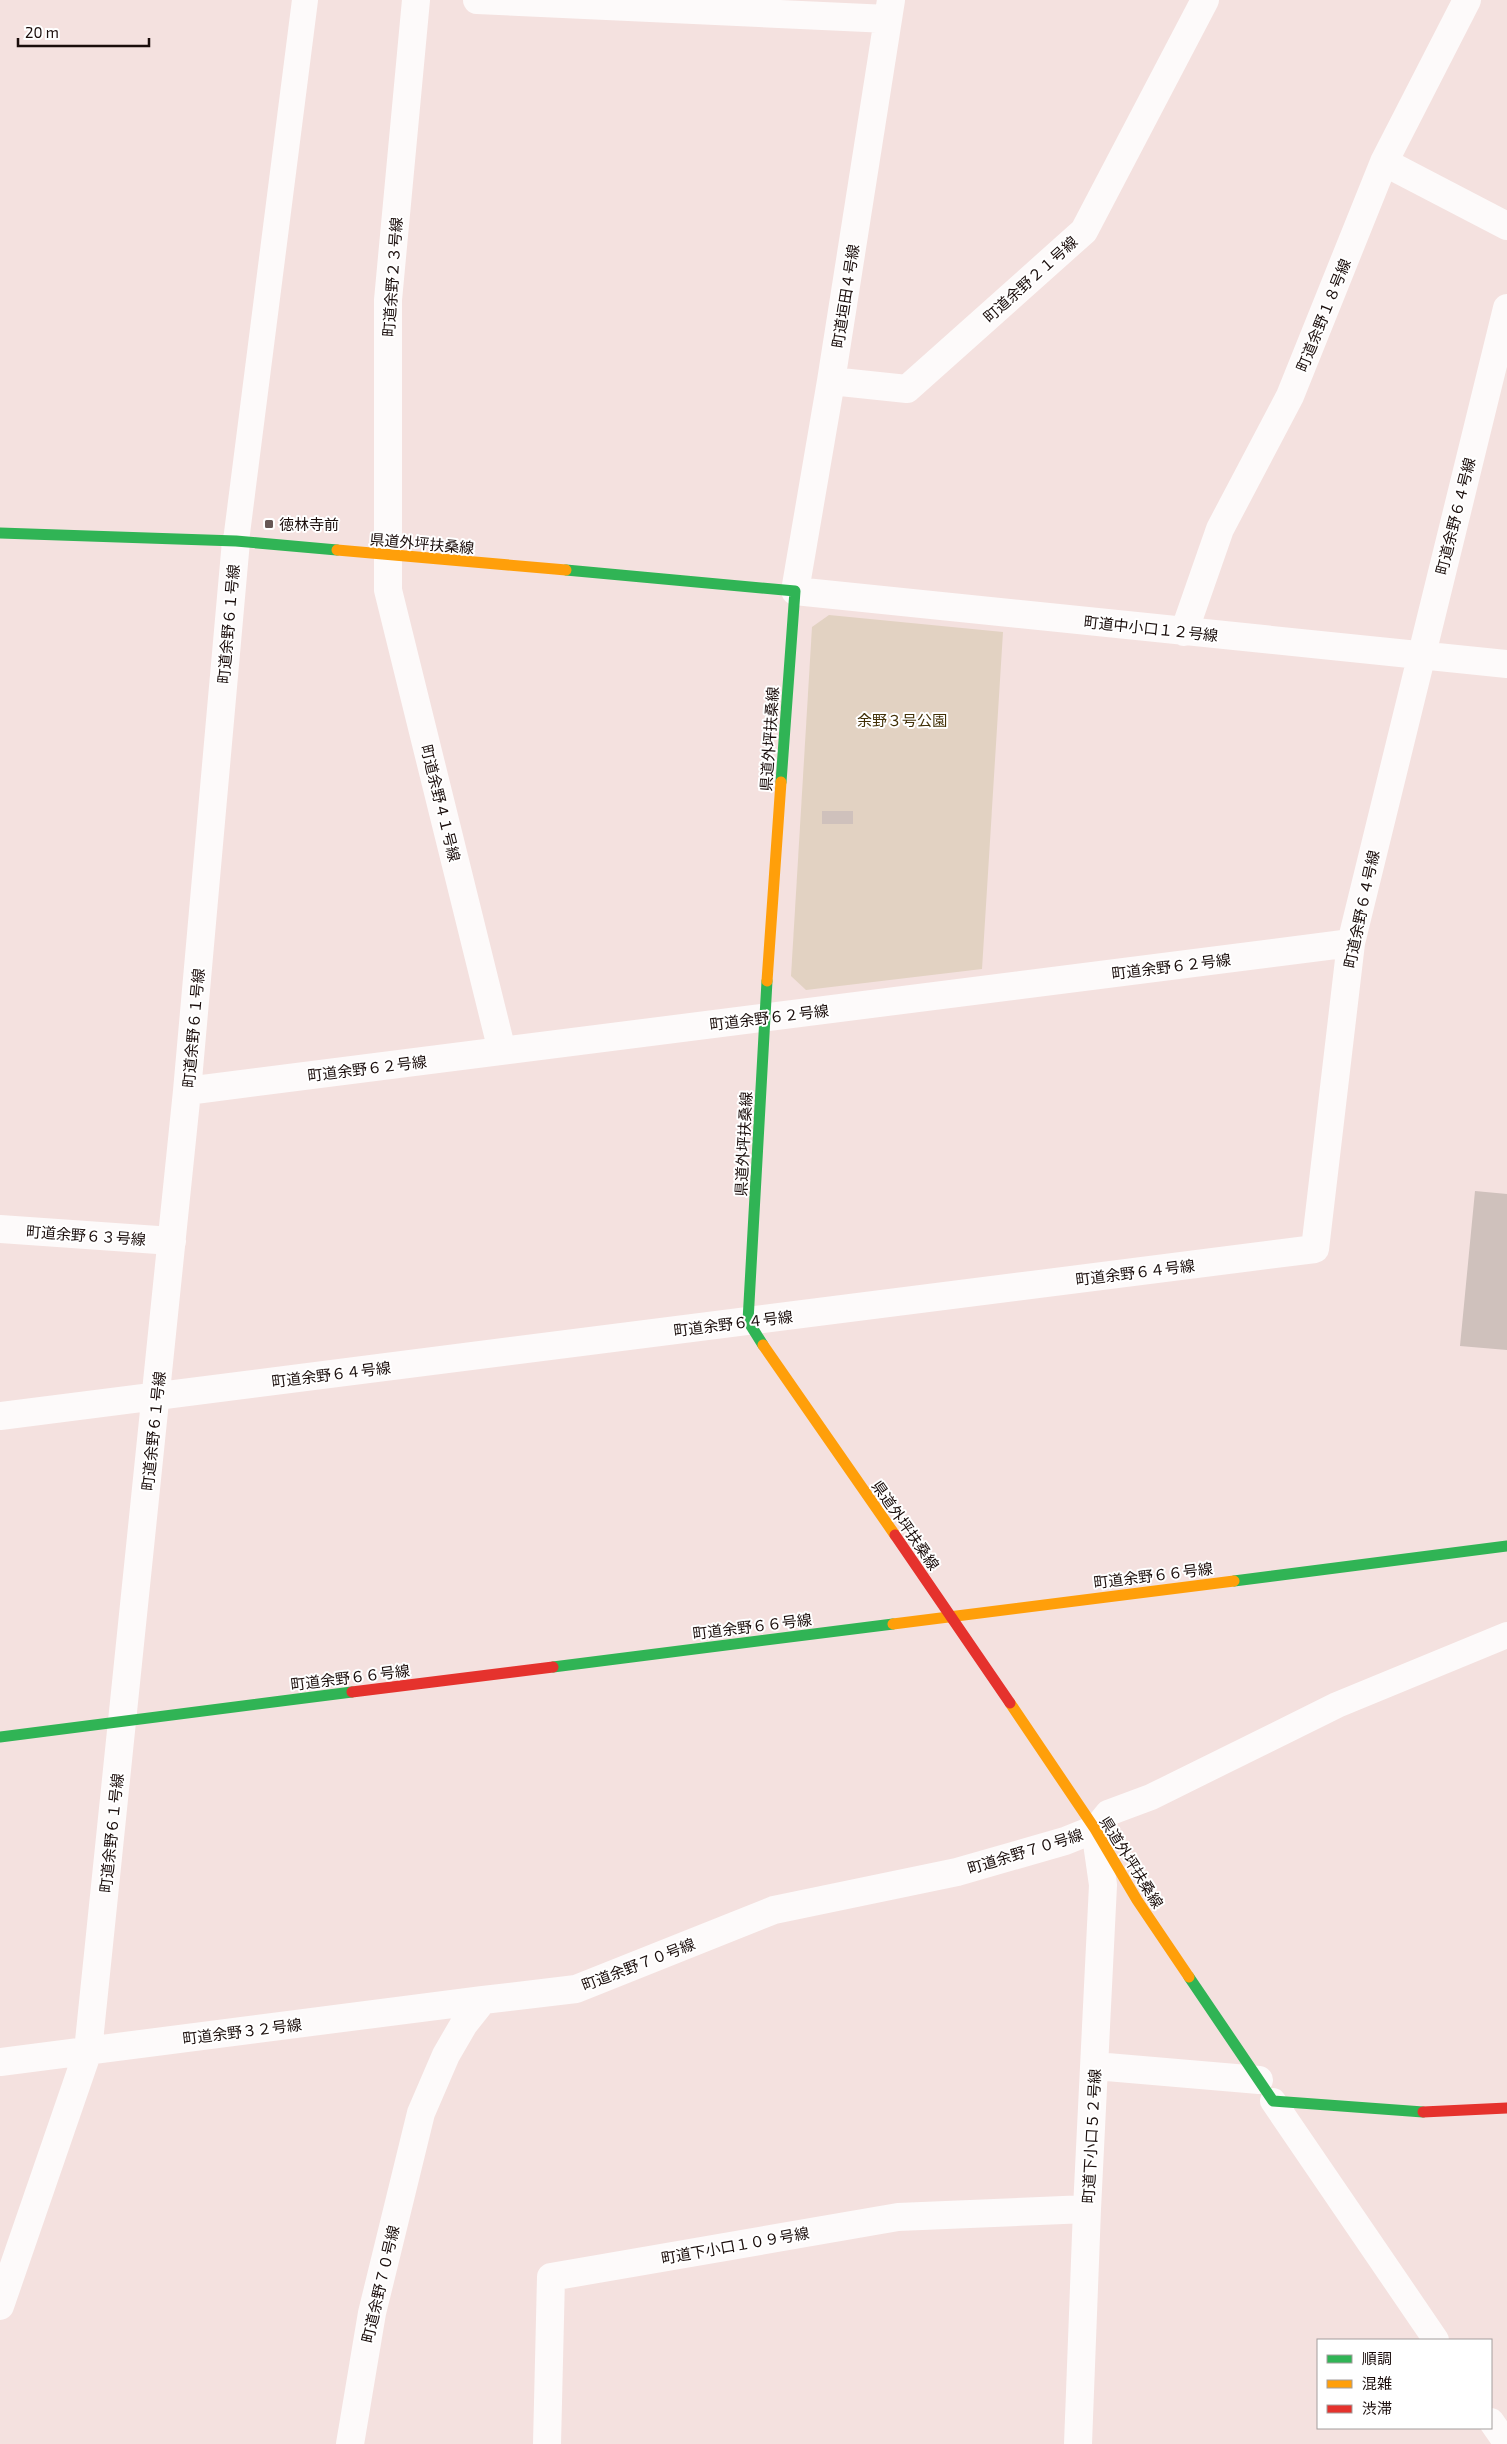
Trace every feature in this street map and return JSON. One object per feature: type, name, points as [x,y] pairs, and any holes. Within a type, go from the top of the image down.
[{"type":"main road","name":"県道外坪扶桑線","points":[[0,532],[236,541],[794,591],[764,1018],[748,1321],[775,1365],[952,1616],[1094,1829],[1137,1900],[1266,2091]]},
{"type":"main road","name":"町道余野６６号線","points":[[0,1737],[1507,1546]]},
{"type":"main road","points":[[1266,2091],[1355,2108],[1484,2111],[1507,2108]]},
{"type":"street","name":"町道余野２３号線","points":[[389,555],[388,300],[416,0]]},
{"type":"street","points":[[477,0],[889,10]]},
{"type":"street","name":"町道余野２１号線","points":[[831,382],[907,389],[1084,231],[1204,0]]},
{"type":"street","name":"町道余野１８号線","points":[[1184,632],[1220,529],[1290,396],[1384,162],[1467,0]]},
{"type":"street","name":"町道垣田４号線","points":[[794,591],[831,382],[889,10]]},
{"type":"street","points":[[1384,162],[1507,226]]},
{"type":"street","name":"町道余野６４号線","points":[[0,1416],[1315,1249],[1351,943],[1507,308]]},
{"type":"street","name":"町道余野６１号線","points":[[0,2306],[88,2051],[187,1090],[236,541]]},
{"type":"street","name":"町道余野４１号線","points":[[389,555],[388,590],[502,1051]]},
{"type":"street","name":"町道中小口１２号線","points":[[794,591],[1507,664]]},
{"type":"street","name":"町道余野６２号線","points":[[187,1090],[1351,943]]},
{"type":"street","name":"町道余野６３号線","points":[[0,1228],[172,1241]]},
{"type":"street","name":"町道余野７０号線","points":[[350,2444],[372,2313],[421,2114],[446,2056],[464,2024],[483,2000],[576,1989],[774,1910],[957,1872],[1065,1841],[1094,1829]]},
{"type":"street","name":"町道下小口５２号線","points":[[1078,2444],[1087,2209],[1103,1885],[1094,1829]]},
{"type":"street","name":"町道余野３２号線","points":[[0,2062],[483,2000]]},
{"type":"street","points":[[1094,2066],[1266,2091]]},
{"type":"street","name":"町道下小口１０９号線","points":[[547,2444],[551,2277],[898,2217],[1087,2209]]},
{"type":"lane","points":[[236,541],[304,0]]},
{"type":"lane","points":[[1094,1829],[1108,1813],[1151,1797],[1338,1705],[1507,1635]]},
{"type":"lane","points":[[1266,2091],[1435,2339]]},
{"type":"lane","points":[[1492,2422],[1507,2444]]},
{"type":"green space","name":"余野３号公園","points":[[829,615],[1003,632],[982,969],[806,990],[791,976],[812,627]]},
{"type":"building","points":[[822,811],[853,811],[853,824],[822,824]]},
{"type":"building","points":[[1475,1191],[1507,1194],[1507,1350],[1460,1346]]},
{"type":"traffic: fast","points":[[0,533],[236,541],[337,550]]},
{"type":"traffic: fast","points":[[566,570],[795,591],[781,782]]},
{"type":"traffic: fast","points":[[763,1345],[748,1321],[767,981]]},
{"type":"traffic: fast","points":[[1234,1581],[1507,1546]]},
{"type":"traffic: fast","points":[[553,1667],[893,1624]]},
{"type":"traffic: fast","points":[[0,1737],[352,1692]]},
{"type":"traffic: fast","points":[[1189,1977],[1273,2101],[1423,2112]]},
{"type":"traffic: slow","points":[[337,550],[566,570]]},
{"type":"traffic: slow","points":[[767,981],[781,782]]},
{"type":"traffic: slow","points":[[763,1345],[895,1535]]},
{"type":"traffic: slow","points":[[893,1624],[1234,1581]]},
{"type":"traffic: slow","points":[[1010,1703],[1095,1829],[1137,1900],[1189,1977]]},
{"type":"traffic: jam","points":[[895,1535],[1010,1703]]},
{"type":"traffic: jam","points":[[352,1692],[553,1667]]},
{"type":"traffic: jam","points":[[1423,2112],[1507,2108]]},
{"type":"place","name":"徳林寺前","points":[[269,524]]}]
